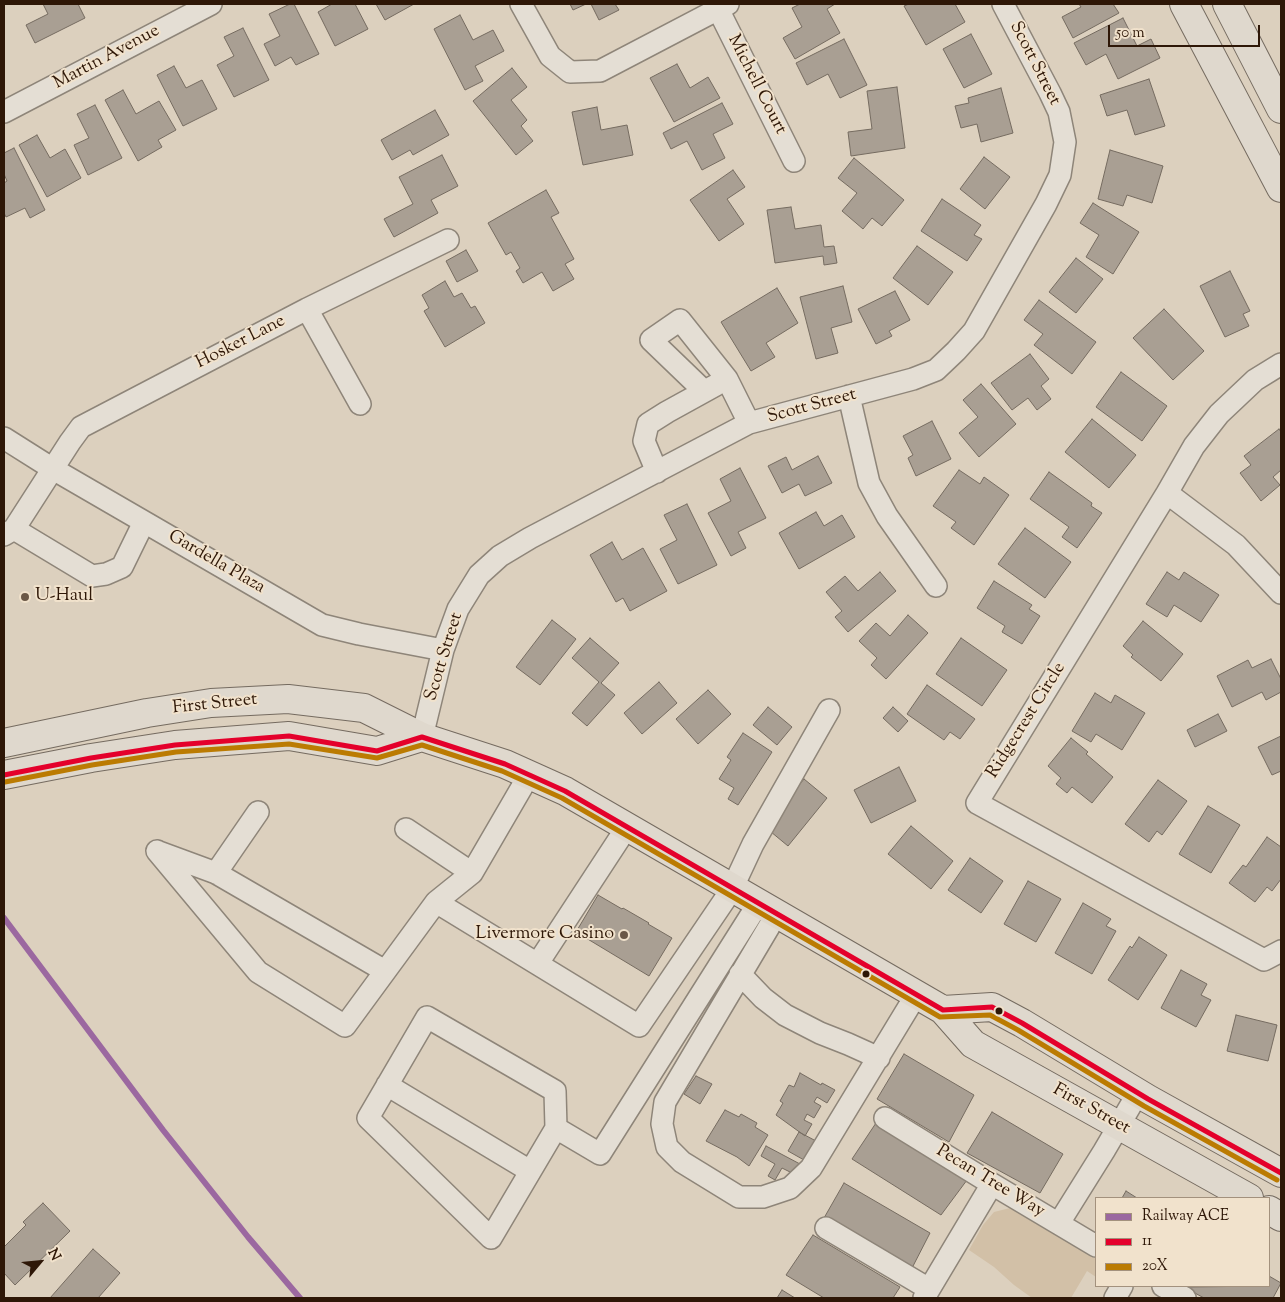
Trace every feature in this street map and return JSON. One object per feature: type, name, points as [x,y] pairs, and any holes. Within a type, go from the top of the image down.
[{"type":"main road","points":[[1184,4],[1281,188]]},
{"type":"main road","points":[[1227,4],[1281,110]]},
{"type":"main road","name":"First Street","points":[[4,743],[147,713],[211,703],[288,699],[364,708],[422,737],[505,764],[565,791],[943,1010],[973,1044],[1246,1197]]},
{"type":"main road","name":"First Street","points":[[6,775],[91,758],[175,745],[289,736],[378,751],[422,737]]},
{"type":"main road","points":[[943,1010],[992,1007],[1138,1093],[1281,1173]]},
{"type":"main road","points":[[1270,1211],[1281,1217]]},
{"type":"street","name":"Martin Avenue","points":[[6,107],[211,4]]},
{"type":"street","points":[[521,4],[550,56],[570,72],[600,71],[723,6]]},
{"type":"street","name":"Scott Street","points":[[422,737],[443,650],[458,609],[479,575],[500,556],[530,538],[749,423],[921,376],[936,370],[974,330],[1046,204],[1060,175],[1065,142],[1059,112],[1002,4]]},
{"type":"street","name":"Michell Court","points":[[723,6],[794,161]]},
{"type":"street","name":"Hosker Lane","points":[[9,532],[54,469],[81,426],[307,309],[448,240]]},
{"type":"street","points":[[307,309],[360,404]]},
{"type":"street","points":[[704,391],[651,340],[680,320],[727,379],[749,423]]},
{"type":"street","name":"Ridgecrest Circle","points":[[1281,364],[1256,380],[1218,414],[1194,446],[977,803],[1264,960],[1281,951]]},
{"type":"street","points":[[657,472],[644,442],[648,424],[727,379]]},
{"type":"street","points":[[849,396],[869,483],[887,516],[936,586]]},
{"type":"street","name":"Gardella Plaza","points":[[4,438],[322,625],[358,634],[443,650]]},
{"type":"street","points":[[1167,493],[1236,545],[1281,593]]},
{"type":"street","points":[[9,532],[92,576],[106,574],[122,567],[144,522]]},
{"type":"street","points":[[436,902],[639,1026],[732,889],[753,844],[829,710]]},
{"type":"street","points":[[385,971],[216,873],[157,851],[258,972],[345,1026],[436,902],[472,872],[529,775]]},
{"type":"street","points":[[216,873],[258,812]]},
{"type":"street","points":[[538,963],[627,827]]},
{"type":"street","points":[[406,830],[472,872]]},
{"type":"street","points":[[767,909],[740,974],[664,1102],[662,1124],[667,1147],[682,1162],[739,1197],[764,1197],[790,1188],[811,1168],[916,995]]},
{"type":"street","points":[[556,1128],[600,1154],[767,909]]},
{"type":"street","points":[[740,974],[763,998],[785,1015],[820,1033],[879,1058]]},
{"type":"street","points":[[427,1017],[556,1091],[556,1128],[491,1238],[368,1118],[388,1085],[427,1017]]},
{"type":"street","points":[[388,1085],[530,1171]]},
{"type":"street","points":[[1059,1223],[1120,1126],[1138,1093]]},
{"type":"street","name":"Pecan Tree Way","points":[[885,1118],[1095,1245]]},
{"type":"street","points":[[826,1228],[927,1294],[992,1184]]},
{"type":"street","points":[[1115,1298],[1121,1287]]},
{"type":"street","points":[[1165,1287],[1185,1298]]},
{"type":"shaded area","points":[[1010,1208],[1095,1258],[1095,1276],[1087,1271],[1071,1298],[1032,1298],[994,1267],[969,1250],[983,1225],[994,1212]]},
{"type":"building","points":[[43,4],[78,4],[85,18],[35,43],[26,25],[48,14]]},
{"type":"building","points":[[294,4],[319,54],[296,65],[291,57],[275,66],[264,44],[280,36],[269,14]]},
{"type":"building","points":[[332,4],[355,4],[368,29],[335,46],[318,12]]},
{"type":"building","points":[[376,4],[414,4],[385,20]]},
{"type":"building","points":[[570,4],[586,4],[573,10]]},
{"type":"building","points":[[591,4],[615,4],[619,10],[599,20]]},
{"type":"building","points":[[800,4],[835,4],[827,9],[840,33],[795,59],[783,38],[802,27],[792,8]]},
{"type":"building","points":[[909,4],[955,4],[965,22],[926,45],[904,6]]},
{"type":"building","points":[[1079,4],[1113,4],[1119,13],[1073,38],[1062,17],[1081,7]]},
{"type":"building","points":[[460,15],[473,40],[493,30],[504,51],[475,66],[483,81],[465,90],[434,29]]},
{"type":"building","points":[[1123,18],[1137,46],[1151,39],[1160,58],[1118,79],[1106,54],[1086,65],[1074,43]]},
{"type":"building","points":[[243,28],[269,80],[234,97],[217,65],[234,56],[224,37]]},
{"type":"building","points":[[971,34],[992,74],[964,88],[943,49]]},
{"type":"building","points":[[844,39],[867,85],[840,98],[828,74],[807,85],[796,63]]},
{"type":"building","points":[[677,64],[690,88],[708,77],[720,98],[674,122],[650,78]]},
{"type":"building","points":[[174,66],[186,88],[202,80],[217,109],[183,126],[157,75]]},
{"type":"building","points":[[512,68],[527,87],[511,100],[527,120],[521,126],[533,141],[516,155],[473,101]]},
{"type":"building","points":[[1149,79],[1165,126],[1135,135],[1127,110],[1107,116],[1100,95]]},
{"type":"building","points":[[897,87],[905,148],[851,156],[848,132],[872,129],[867,91]]},
{"type":"building","points":[[1001,88],[1013,133],[981,142],[977,124],[961,128],[955,106],[969,103],[968,98]]},
{"type":"building","points":[[123,90],[136,114],[159,101],[176,130],[158,140],[162,147],[138,161],[105,100]]},
{"type":"building","points":[[722,103],[733,124],[713,134],[725,158],[702,170],[687,141],[671,149],[663,133]]},
{"type":"building","points":[[95,105],[122,158],[88,175],[74,145],[89,138],[77,114]]},
{"type":"building","points":[[597,107],[601,130],[627,125],[633,155],[583,165],[572,112]]},
{"type":"building","points":[[435,110],[449,135],[413,155],[410,150],[392,160],[381,140]]},
{"type":"building","points":[[37,135],[50,158],[65,149],[81,178],[47,197],[19,145]]},
{"type":"building","points":[[14,148],[45,210],[30,218],[25,208],[6,217],[4,213],[4,183],[7,181],[4,174],[4,153]]},
{"type":"building","points":[[1110,150],[1163,166],[1152,203],[1127,195],[1123,206],[1098,199]]},
{"type":"building","points":[[442,155],[458,186],[431,200],[438,213],[394,237],[384,219],[413,204],[399,177]]},
{"type":"building","points":[[984,157],[1010,177],[985,209],[960,189]]},
{"type":"building","points":[[854,158],[904,200],[882,226],[872,218],[863,229],[842,211],[857,193],[838,178]]},
{"type":"building","points":[[733,170],[745,187],[727,199],[744,224],[719,241],[690,200]]},
{"type":"building","points":[[546,190],[559,213],[551,217],[574,259],[565,264],[574,279],[553,291],[542,272],[523,283],[516,271],[520,268],[511,252],[506,255],[488,223]]},
{"type":"building","points":[[942,199],[981,225],[974,235],[982,239],[967,261],[921,231]]},
{"type":"building","points":[[1093,203],[1139,232],[1113,274],[1086,257],[1099,235],[1080,223]]},
{"type":"building","points":[[791,207],[795,229],[821,225],[824,247],[834,246],[837,263],[824,265],[823,256],[775,263],[767,210]]},
{"type":"building","points":[[917,246],[953,272],[928,305],[893,278]]},
{"type":"building","points":[[466,250],[478,271],[457,282],[446,261]]},
{"type":"building","points":[[1076,258],[1103,279],[1076,313],[1049,292]]},
{"type":"building","points":[[1230,271],[1250,311],[1243,314],[1249,326],[1225,337],[1200,286]]},
{"type":"building","points":[[445,281],[454,297],[462,293],[471,308],[475,306],[485,323],[445,347],[424,311],[429,308],[422,295]]},
{"type":"building","points":[[843,286],[852,322],[831,328],[838,353],[816,359],[800,297]]},
{"type":"building","points":[[777,288],[798,323],[766,343],[775,357],[751,371],[721,322]]},
{"type":"building","points":[[895,291],[910,320],[889,331],[892,336],[876,344],[858,309]]},
{"type":"building","points":[[1039,300],[1096,342],[1072,374],[1034,345],[1043,334],[1024,320]]},
{"type":"building","points":[[1164,309],[1204,351],[1173,380],[1133,338]]},
{"type":"building","points":[[1030,354],[1049,379],[1041,386],[1051,399],[1037,410],[1028,398],[1012,410],[991,383]]},
{"type":"building","points":[[1121,372],[1167,406],[1142,441],[1096,407]]},
{"type":"building","points":[[981,384],[1016,424],[979,457],[959,433],[978,417],[963,400]]},
{"type":"building","points":[[1092,419],[1136,455],[1109,488],[1065,452]]},
{"type":"building","points":[[932,421],[951,459],[916,476],[908,458],[913,455],[903,436]]},
{"type":"building","points":[[1279,429],[1281,432],[1281,470],[1273,477],[1280,485],[1261,501],[1240,473],[1251,465],[1244,456]]},
{"type":"building","points":[[818,456],[832,483],[805,496],[799,484],[782,493],[768,466],[786,457],[792,470]]},
{"type":"building","points":[[740,468],[766,518],[738,532],[746,548],[731,556],[708,513],[731,501],[720,479]]},
{"type":"building","points":[[959,470],[980,484],[984,477],[1009,495],[974,545],[951,528],[956,522],[933,506]]},
{"type":"building","points":[[1049,472],[1092,503],[1091,506],[1102,513],[1077,548],[1062,537],[1069,527],[1030,499]]},
{"type":"building","points":[[687,504],[717,565],[678,584],[660,549],[677,540],[664,515]]},
{"type":"building","points":[[816,512],[824,526],[842,515],[855,537],[799,569],[779,533]]},
{"type":"building","points":[[1025,528],[1071,562],[1045,598],[998,564]]},
{"type":"building","points":[[612,542],[622,560],[643,548],[667,591],[630,611],[623,598],[616,602],[590,555]]},
{"type":"building","points":[[880,572],[896,591],[848,632],[835,617],[842,611],[826,592],[845,576],[858,591]]},
{"type":"building","points":[[1167,572],[1179,580],[1184,572],[1219,595],[1201,622],[1174,605],[1167,617],[1146,604]]},
{"type":"building","points":[[994,581],[1032,605],[1029,609],[1040,616],[1022,644],[1002,632],[1005,626],[977,608]]},
{"type":"building","points":[[908,615],[928,633],[886,679],[871,665],[877,658],[859,641],[876,623],[890,636]]},
{"type":"building","points":[[552,620],[576,639],[540,685],[516,667]]},
{"type":"building","points":[[1143,621],[1183,654],[1161,681],[1131,657],[1133,655],[1123,646]]},
{"type":"building","points":[[590,638],[619,663],[601,683],[615,695],[587,726],[572,713],[599,682],[572,658]]},
{"type":"building","points":[[961,638],[1007,670],[982,706],[936,674]]},
{"type":"building","points":[[1271,659],[1281,679],[1281,692],[1266,700],[1262,692],[1232,707],[1217,676],[1248,660],[1252,668]]},
{"type":"building","points":[[659,682],[677,703],[642,734],[624,713]]},
{"type":"building","points":[[927,685],[975,719],[960,739],[950,732],[944,740],[907,714]]},
{"type":"building","points":[[708,690],[731,714],[698,744],[676,719]]},
{"type":"building","points":[[1095,693],[1111,703],[1115,695],[1145,713],[1122,750],[1096,734],[1091,742],[1072,731]]},
{"type":"building","points":[[768,707],[792,727],[777,745],[753,725]]},
{"type":"building","points":[[893,707],[908,721],[898,732],[883,718]]},
{"type":"building","points":[[1218,714],[1227,731],[1195,747],[1187,730]]},
{"type":"building","points":[[743,733],[772,752],[738,805],[728,799],[734,788],[719,779],[731,760],[727,757]]},
{"type":"building","points":[[1281,736],[1281,771],[1272,775],[1258,747]]},
{"type":"building","points":[[1071,738],[1088,752],[1086,754],[1113,777],[1092,803],[1072,787],[1067,793],[1056,784],[1061,778],[1048,766]]},
{"type":"building","points":[[899,767],[916,801],[871,823],[854,790]]},
{"type":"building","points":[[804,779],[827,798],[788,846],[765,827]]},
{"type":"building","points":[[1158,780],[1187,801],[1162,835],[1157,831],[1149,842],[1125,824]]},
{"type":"building","points":[[1208,806],[1240,825],[1211,873],[1179,854]]},
{"type":"building","points":[[911,826],[953,861],[931,889],[888,854]]},
{"type":"building","points":[[1267,837],[1281,847],[1281,879],[1272,891],[1267,887],[1255,902],[1229,883],[1243,865],[1246,867]]},
{"type":"building","points":[[970,858],[1003,881],[981,913],[948,890]]},
{"type":"building","points":[[1028,881],[1061,899],[1036,942],[1004,924]]},
{"type":"building","name":"Livermore Casino","points":[[598,895],[672,938],[649,976],[576,932]]},
{"type":"building","points":[[1083,903],[1111,919],[1106,926],[1116,931],[1092,974],[1055,953]]},
{"type":"building","points":[[1139,937],[1167,955],[1138,1000],[1108,980],[1130,946],[1132,948]]},
{"type":"building","points":[[1181,970],[1207,984],[1201,995],[1211,1000],[1196,1027],[1161,1008]]},
{"type":"building","points":[[1236,1015],[1277,1025],[1268,1061],[1227,1051]]},
{"type":"building","points":[[904,1054],[974,1095],[949,1142],[877,1099]]},
{"type":"building","points":[[800,1073],[821,1085],[822,1083],[835,1090],[827,1103],[817,1097],[814,1102],[821,1106],[814,1118],[807,1114],[804,1120],[812,1124],[805,1136],[776,1115],[783,1103],[780,1101],[789,1085],[794,1087]]},
{"type":"building","points":[[696,1076],[712,1084],[700,1104],[684,1094]]},
{"type":"building","points":[[725,1110],[739,1117],[741,1114],[757,1123],[755,1127],[768,1135],[749,1166],[737,1157],[706,1141]]},
{"type":"building","points":[[992,1112],[1063,1154],[1040,1193],[967,1153]]},
{"type":"building","points":[[876,1123],[967,1180],[941,1215],[852,1159]]},
{"type":"building","points":[[799,1132],[816,1141],[804,1160],[788,1151]]},
{"type":"building","points":[[766,1146],[800,1164],[794,1174],[782,1168],[775,1180],[768,1176],[775,1164],[761,1156]]},
{"type":"building","points":[[844,1183],[930,1233],[911,1270],[824,1218]]},
{"type":"building","points":[[1126,1191],[1135,1197],[1123,1197]]},
{"type":"building","points":[[43,1203],[70,1231],[15,1285],[4,1273],[4,1247],[26,1225],[23,1222]]},
{"type":"building","points":[[813,1235],[900,1287],[893,1298],[824,1298],[786,1275]]},
{"type":"building","points":[[93,1249],[120,1273],[98,1298],[50,1298]]},
{"type":"building","points":[[1270,1277],[1281,1283],[1273,1298],[1204,1298],[1184,1287],[1270,1287]]},
{"type":"building","points":[[782,1290],[795,1298],[777,1298]]},
{"type":"rail line","name":"ACE","points":[[4,918],[163,1130],[248,1237],[300,1298]]},
{"type":"transit line","name":"11","points":[[4,775],[91,758],[175,745],[289,736],[377,751],[422,737],[505,764],[565,791],[943,1010],[992,1007],[1148,1099],[1281,1173]]},
{"type":"transit line","name":"20X","points":[[5,782],[92,765],[176,752],[289,744],[377,758],[422,745],[502,771],[562,798],[940,1017],[990,1015],[1144,1106],[1277,1180]]},
{"type":"place","name":"U-Haul","points":[[25,597]]},
{"type":"place","name":"Livermore Casino","points":[[624,935]]}]
